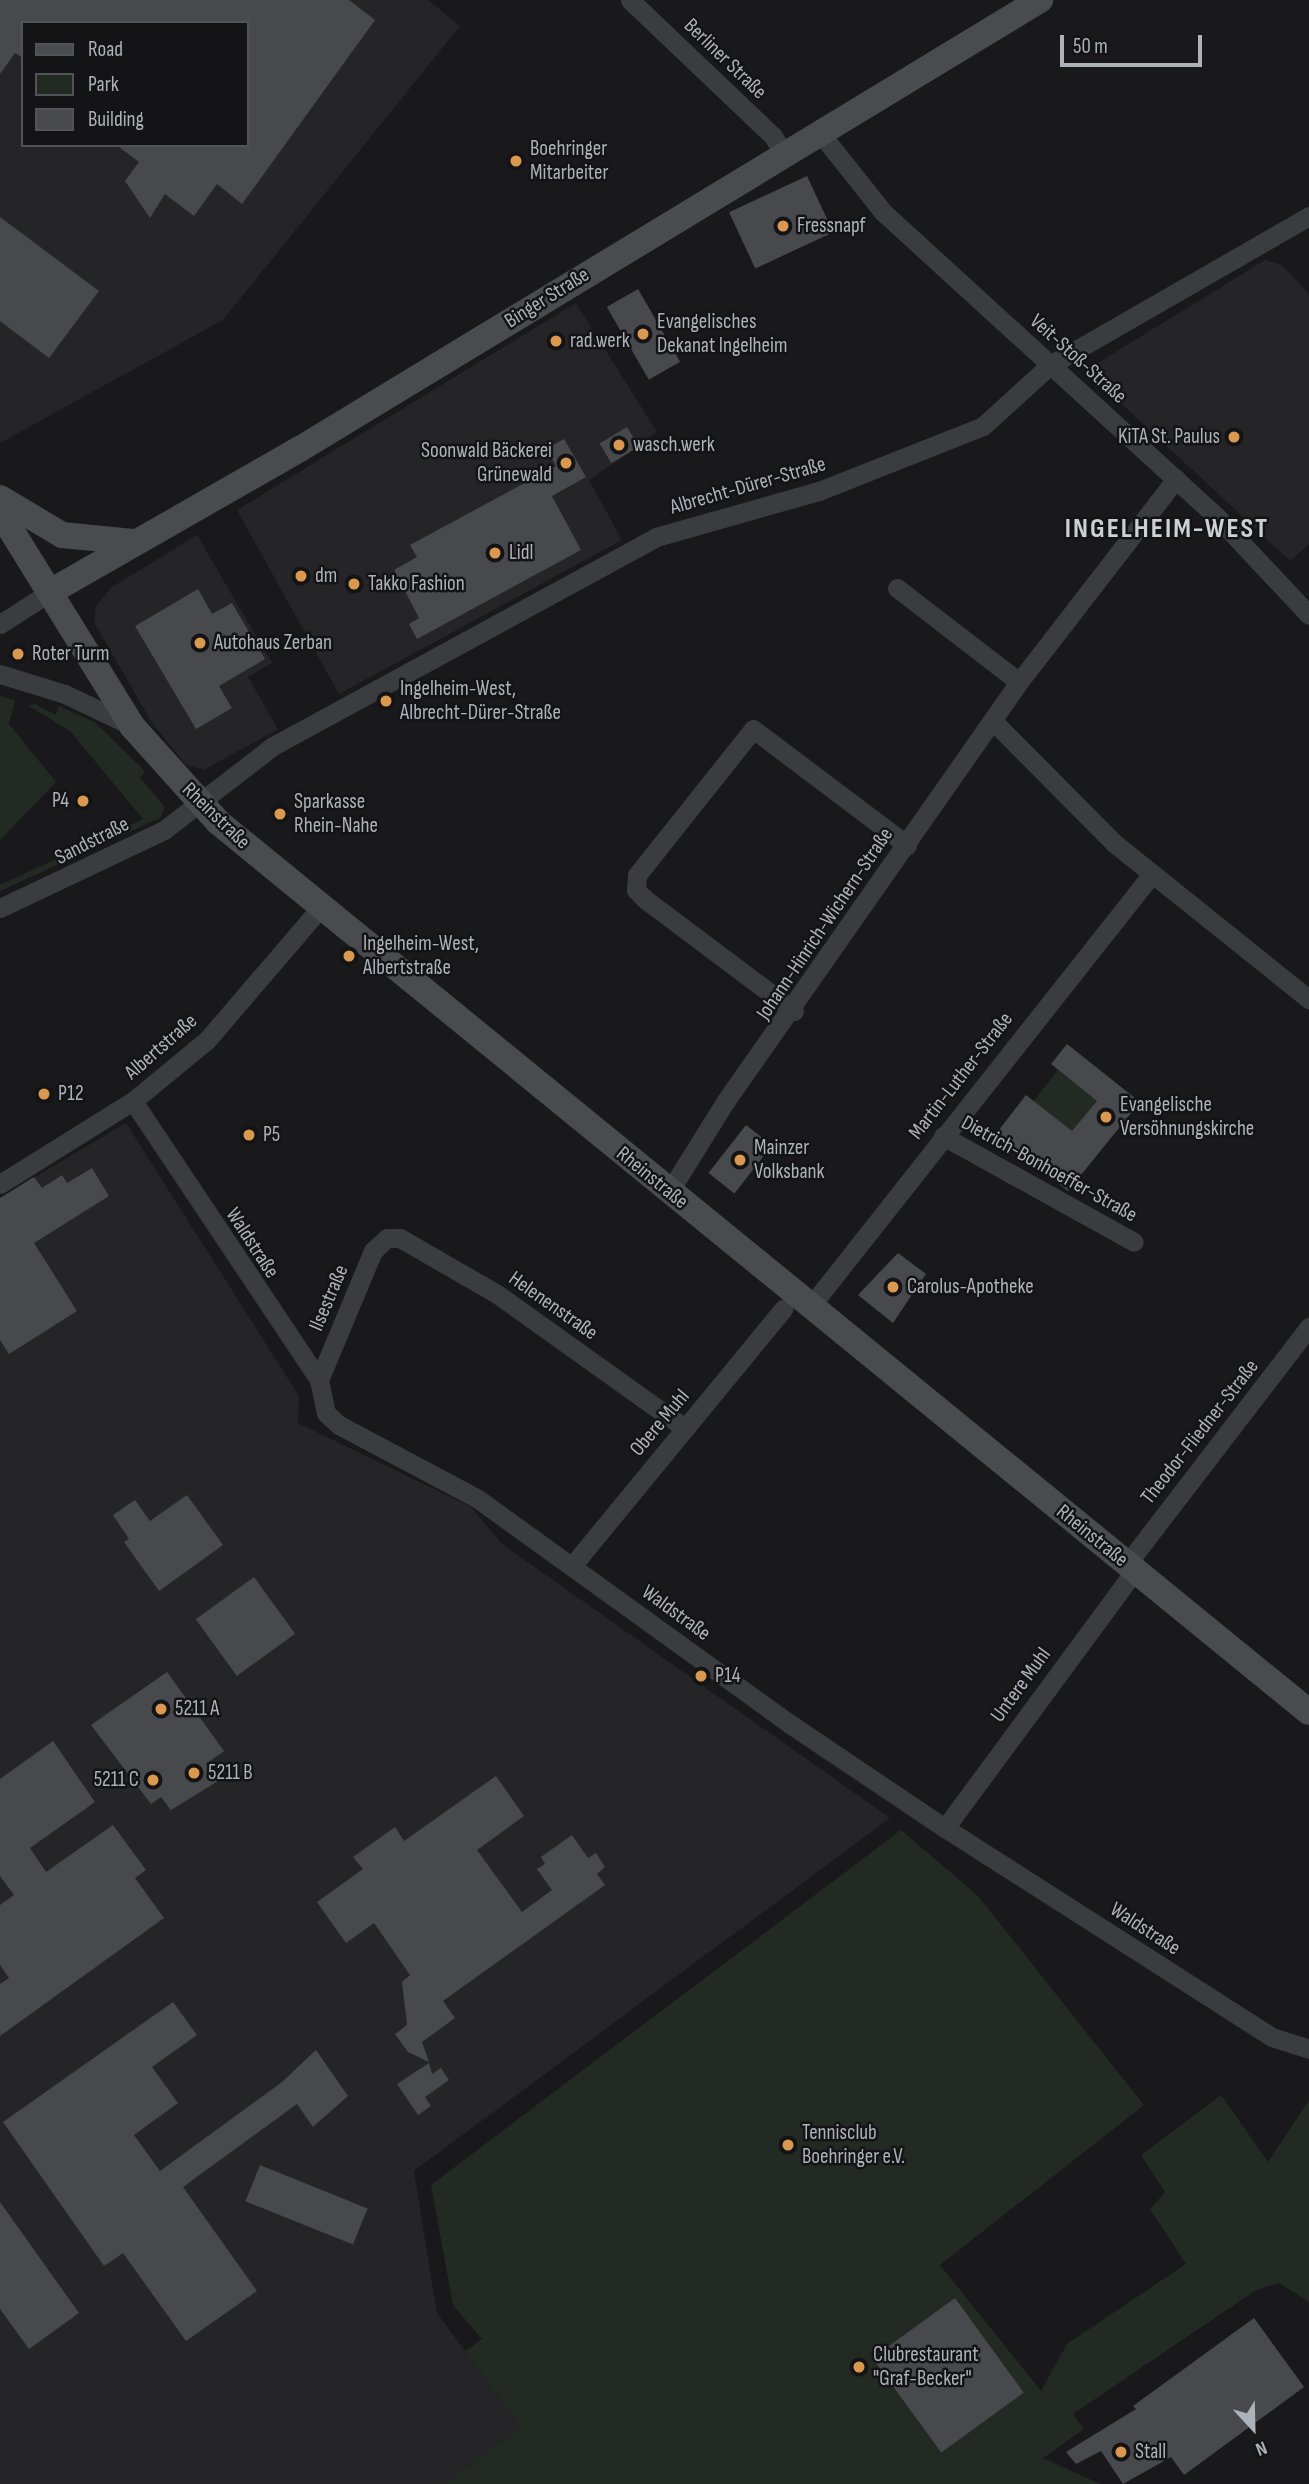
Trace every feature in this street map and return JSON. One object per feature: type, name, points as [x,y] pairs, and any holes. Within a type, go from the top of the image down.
[{"type":"main road","name":"Binger Straße","points":[[50,592],[133,542],[282,460],[1041,0]]},
{"type":"main road","points":[[0,498],[62,536],[133,542]]},
{"type":"main road","points":[[0,512],[50,592]]},
{"type":"main road","name":"Rheinstraße","points":[[50,592],[132,726],[198,803],[669,1192],[1309,1712]]},
{"type":"street","name":"Berliner Straße","points":[[630,0],[773,136],[784,155]]},
{"type":"street","name":"Veit-Stoß-Straße","points":[[821,134],[883,212],[1176,479],[1309,615]]},
{"type":"street","name":"Albrecht-Dürer-Straße","points":[[198,803],[273,746],[656,537],[819,491],[943,444],[994,419],[1050,365],[1309,216]]},
{"type":"street","name":"Johann-Hinrich-Wichern-Straße","points":[[669,1192],[725,1102],[794,1010],[1018,682],[1176,479]]},
{"type":"street","points":[[897,588],[1018,682]]},
{"type":"street","name":"Binger Straße","points":[[0,624],[50,592]]},
{"type":"street","points":[[0,674],[65,694],[132,726]]},
{"type":"street","points":[[992,720],[1151,875],[1309,999]]},
{"type":"street","points":[[794,1010],[645,899],[636,890],[636,876],[753,729],[907,845]]},
{"type":"street","name":"Sandstraße","points":[[0,908],[164,830],[198,803]]},
{"type":"street","name":"Martin-Luther-Straße","points":[[810,1307],[1151,875]]},
{"type":"street","name":"Albertstraße","points":[[0,1184],[133,1101],[207,1040],[321,907]]},
{"type":"street","name":"Waldstraße","points":[[133,1101],[267,1309],[319,1380],[326,1413],[340,1425],[478,1499],[790,1724],[946,1828],[1272,2038],[1309,2049]]},
{"type":"street","name":"Dietrich-Bonhoeffer-Straße","points":[[943,1136],[1134,1242]]},
{"type":"street","name":"Ilsestraße","points":[[319,1380],[373,1251],[387,1238]]},
{"type":"street","name":"Helenenstraße","points":[[387,1238],[411,1241],[498,1294],[685,1428]]},
{"type":"street","name":"Obere Muhl","points":[[572,1566],[783,1309]]},
{"type":"street","name":"Theodor-Fliedner-Straße","points":[[1131,1567],[1309,1327]]},
{"type":"street","name":"Untere Muhl","points":[[946,1828],[1131,1567]]},
{"type":"shaded area","points":[[0,0],[428,0],[460,26],[223,320],[0,443]]},
{"type":"shaded area","name":"KiTA St. Paulus","points":[[1265,260],[1282,265],[1309,294],[1309,544],[1290,561],[1095,379],[1096,364]]},
{"type":"shaded area","points":[[576,303],[657,432],[589,480],[622,540],[339,694],[237,510]]},
{"type":"shaded area","points":[[197,535],[272,663],[248,677],[278,729],[204,770],[186,765],[152,723],[94,622],[96,606],[112,587]]},
{"type":"shaded area","points":[[126,1123],[299,1396],[298,1423],[471,1507],[502,1544],[890,1818],[414,2171],[437,2313],[521,2427],[444,2484],[0,2484],[0,1198]]},
{"type":"green space","points":[[0,696],[15,700],[9,724],[56,782],[0,840]]},
{"type":"green space","points":[[35,704],[56,715],[59,706],[96,723],[145,771],[140,778],[165,807],[160,818],[0,891],[0,885],[143,819],[70,731],[29,706]]},
{"type":"green space","points":[[1058,1070],[1097,1101],[1073,1132],[1033,1102]]},
{"type":"green space","name":"Tennisclub Boehringer e.V.","points":[[901,1830],[978,1896],[1144,2105],[940,2265],[1041,2391],[1067,2344],[1186,2264],[1150,2209],[1165,2192],[1141,2155],[1221,2095],[1268,2162],[1309,2100],[1309,2302],[1279,2283],[1256,2290],[1073,2414],[1084,2429],[1043,2458],[1100,2484],[444,2484],[521,2427],[465,2351],[482,2339],[453,2305],[431,2185]]},
{"type":"building","points":[[0,0],[349,0],[375,20],[242,204],[217,184],[194,216],[165,194],[150,218],[125,181],[139,162],[119,147],[248,147],[248,21],[21,21],[21,57],[15,53],[0,74]]},
{"type":"building","name":"Fressnapf","points":[[807,176],[833,232],[755,269],[729,212]]},
{"type":"building","points":[[0,217],[99,291],[49,358],[0,321]]},
{"type":"building","name":"Evangelisches Dekanat Ingelheim","points":[[638,289],[680,362],[649,380],[607,307]]},
{"type":"building","name":"wasch.werk","points":[[627,427],[639,447],[611,463],[600,443]]},
{"type":"building","name":"Lidl","points":[[564,439],[586,477],[552,496],[581,550],[417,639],[409,624],[419,618],[394,570],[417,557],[410,545],[556,466],[546,449]]},
{"type":"building","name":"Autohaus Zerban","points":[[198,589],[212,614],[232,603],[265,659],[219,686],[232,708],[196,729],[135,626]]},
{"type":"building","name":"Evangelische Versöhnungskirche","points":[[1067,1044],[1140,1102],[1068,1191],[995,1135],[1026,1095],[1072,1131],[1097,1101],[1051,1064]]},
{"type":"building","name":"Mainzer Volksbank","points":[[746,1125],[772,1145],[734,1193],[708,1173]]},
{"type":"building","points":[[92,1168],[109,1196],[34,1243],[77,1311],[9,1354],[0,1340],[0,1198],[34,1177],[42,1188],[62,1175],[67,1183]]},
{"type":"building","name":"Carolus-Apotheke","points":[[898,1253],[926,1274],[893,1323],[858,1295]]},
{"type":"building","points":[[187,1495],[223,1545],[159,1591],[124,1542],[129,1539],[113,1515],[135,1500],[150,1521]]},
{"type":"building","points":[[254,1577],[295,1634],[237,1676],[196,1619]]},
{"type":"building","points":[[167,1672],[224,1751],[206,1764],[218,1781],[171,1810],[161,1797],[151,1804],[91,1725]]},
{"type":"building","points":[[53,1741],[95,1802],[30,1848],[46,1872],[113,1825],[146,1870],[135,1878],[164,1918],[0,2036],[0,1984],[9,1978],[0,1965],[0,1905],[14,1895],[0,1876],[0,1779]]},
{"type":"building","points":[[496,1776],[524,1816],[477,1850],[522,1912],[552,1890],[537,1869],[545,1864],[541,1857],[572,1835],[588,1858],[596,1853],[605,1867],[597,1874],[605,1885],[443,2001],[455,2018],[422,2042],[429,2062],[408,2052],[395,2034],[407,2025],[402,1982],[410,1975],[374,1923],[346,1943],[317,1902],[363,1869],[353,1857],[395,1827],[404,1841]]},
{"type":"building","points":[[173,2002],[197,2035],[152,2067],[178,2103],[134,2135],[160,2171],[282,2082],[316,2050],[348,2096],[313,2127],[297,2104],[183,2187],[257,2291],[186,2341],[123,2253],[104,2266],[3,2122]]},
{"type":"building","points":[[429,2063],[432,2074],[441,2068],[449,2080],[425,2097],[431,2106],[418,2115],[397,2084]]},
{"type":"building","points":[[260,2165],[368,2208],[353,2245],[245,2201]]},
{"type":"building","points":[[0,2202],[79,2313],[29,2349],[0,2309]]},
{"type":"building","points":[[955,2298],[1024,2393],[941,2453],[872,2358]]},
{"type":"building","points":[[1254,2318],[1304,2387],[1184,2475],[1171,2457],[1123,2484],[1101,2451],[1076,2464],[1066,2452],[1136,2409],[1133,2406]]},
{"type":"place","name":"Boehringer Mitarbeiter","points":[[516,161]]},
{"type":"place","name":"Fressnapf","points":[[783,226]]},
{"type":"place","name":"Evangelisches Dekanat Ingelheim","points":[[643,334]]},
{"type":"place","name":"rad.werk","points":[[556,341]]},
{"type":"place","name":"KiTA St. Paulus","points":[[1234,437]]},
{"type":"place","name":"wasch.werk","points":[[619,445]]},
{"type":"place","name":"Soonwald Bäckerei Grünewald","points":[[566,463]]},
{"type":"place","name":"Lidl","points":[[495,553]]},
{"type":"place","name":"dm","points":[[301,576]]},
{"type":"place","name":"Takko Fashion","points":[[354,584]]},
{"type":"place","name":"Autohaus Zerban","points":[[200,643]]},
{"type":"place","name":"Roter Turm","points":[[18,654]]},
{"type":"place","name":"Ingelheim-West, Albrecht-Dürer-Straße","points":[[386,701]]},
{"type":"place","name":"P4","points":[[83,801]]},
{"type":"place","name":"Sparkasse Rhein-Nahe","points":[[280,814]]},
{"type":"place","name":"Ingelheim-West, Albertstraße","points":[[349,956]]},
{"type":"place","name":"P12","points":[[44,1094]]},
{"type":"place","name":"Evangelische Versöhnungskirche","points":[[1106,1117]]},
{"type":"place","name":"P5","points":[[249,1135]]},
{"type":"place","name":"Mainzer Volksbank","points":[[740,1160]]},
{"type":"place","name":"Carolus-Apotheke","points":[[893,1287]]},
{"type":"place","name":"P14","points":[[701,1676]]},
{"type":"place","name":"5211 A","points":[[161,1709]]},
{"type":"place","name":"5211 B","points":[[194,1773]]},
{"type":"place","name":"5211 C","points":[[153,1780]]},
{"type":"place","name":"Tennisclub Boehringer e.V.","points":[[788,2145]]},
{"type":"place","name":"Clubrestaurant \"Graf-Becker\"","points":[[859,2367]]},
{"type":"place","name":"Stall","points":[[1121,2452]]},
{"type":"district","name":"INGELHEIM-WEST","points":[[1167,529]]}]
